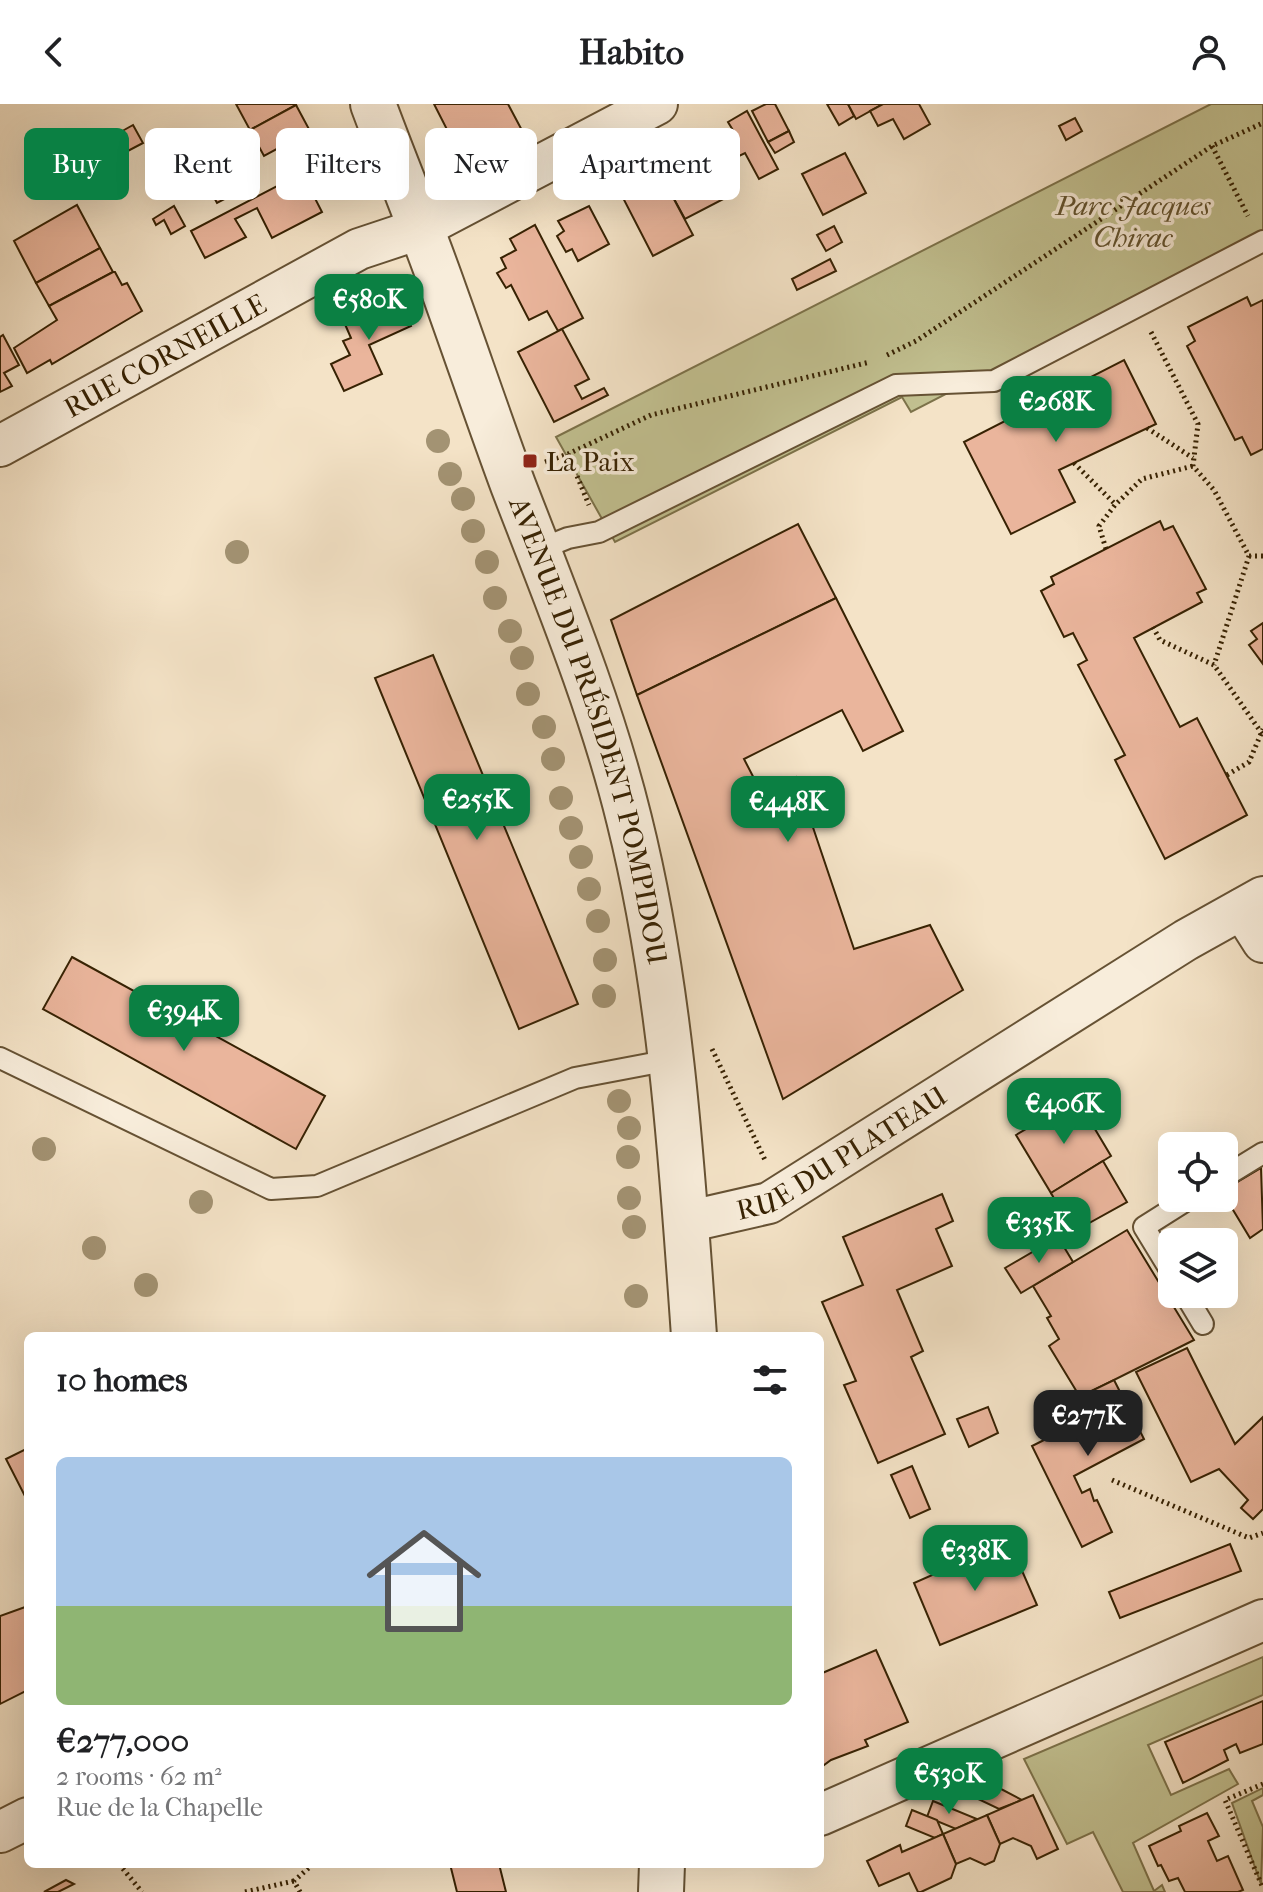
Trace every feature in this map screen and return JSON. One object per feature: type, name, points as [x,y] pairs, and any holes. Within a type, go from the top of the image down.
[{"type":"street","name":"AVENUE DU PRÉSIDENT POMPIDOU","points":[[373,104],[602,725],[629,819],[650,918],[670,1060],[694,1332]]},
{"type":"street","name":"RUE CORNEILLE","points":[[0,446],[359,249],[419,229],[657,104]]},
{"type":"street","name":"RUE DU PLATEAU","points":[[686,1222],[769,1203],[1186,940],[1252,903],[1263,942]]},
{"type":"street","points":[[824,1813],[1263,1620]]},
{"type":"street","points":[[0,1832],[24,1820]]},
{"type":"street","points":[[661,1892],[662,1868]]},
{"type":"lane","points":[[538,550],[568,538],[599,532],[896,385],[994,381],[1262,242]]},
{"type":"lane","points":[[0,1058],[271,1189],[317,1186],[575,1078],[670,1060]]},
{"type":"lane","points":[[1238,1168],[1263,1153]]},
{"type":"lane","points":[[1158,1250],[1144,1227],[1168,1212]]},
{"type":"lane","points":[[1193,1308],[1203,1324]]},
{"type":"path","points":[[541,463],[570,453],[651,415],[856,368],[883,357],[916,341],[1212,146],[1263,123]]},
{"type":"path","points":[[1212,146],[1262,242]]},
{"type":"path","points":[[1153,335],[1198,424],[1193,466],[1214,490],[1249,556],[1214,665]]},
{"type":"path","points":[[1147,428],[1193,459]]},
{"type":"path","points":[[570,453],[599,532]]},
{"type":"path","points":[[1074,463],[1115,505]]},
{"type":"path","points":[[1106,549],[1099,526],[1142,479],[1193,466]]},
{"type":"path","points":[[1249,556],[1263,556]]},
{"type":"path","points":[[1153,627],[1160,640],[1214,665],[1262,732],[1249,762],[1227,775]]},
{"type":"path","points":[[709,1043],[767,1165]]},
{"type":"path","points":[[1112,1480],[1249,1538],[1263,1533]]},
{"type":"path","points":[[1263,1784],[1225,1800],[1263,1888]]},
{"type":"path","points":[[122,1868],[142,1892]]},
{"type":"path","points":[[245,1892],[294,1881],[309,1868]]},
{"type":"path","points":[[294,1881],[300,1892]]},
{"type":"green space","name":"Parc Jacques Chirac","points":[[1211,104],[1263,104],[1263,231],[911,412],[902,397],[615,542],[556,437]]},
{"type":"green space","points":[[1263,1657],[1263,1695],[1148,1745],[1171,1795],[1229,1769],[1238,1784],[1133,1843],[1154,1891],[1162,1885],[1165,1892],[1123,1892],[1093,1832],[1067,1844],[1024,1759]]},
{"type":"green space","points":[[1263,1788],[1263,1795],[1252,1801],[1263,1827],[1261,1884],[1232,1803]]},
{"type":"building","points":[[236,104],[296,105],[254,128],[249,128]]},
{"type":"building","points":[[434,104],[508,104],[521,128],[446,128]]},
{"type":"building","points":[[766,104],[775,104],[789,131],[768,142],[752,111]]},
{"type":"building","points":[[827,104],[848,104],[854,116],[839,125]]},
{"type":"building","points":[[848,104],[883,104],[856,119]]},
{"type":"building","points":[[883,104],[919,104],[930,124],[904,139],[893,119],[878,126],[870,111]]},
{"type":"building","points":[[296,105],[308,128],[276,128],[276,149],[264,156],[260,149],[260,128],[254,128]]},
{"type":"building","points":[[747,111],[778,169],[759,179],[745,153],[740,156],[740,128],[732,128],[728,122]]},
{"type":"building","points":[[1075,118],[1082,131],[1066,140],[1059,126]]},
{"type":"building","points":[[133,125],[143,143],[129,150],[129,128]]},
{"type":"building","points":[[789,131],[794,142],[775,153],[768,142]]},
{"type":"building","points":[[845,153],[866,193],[823,215],[802,174]]},
{"type":"building","points":[[276,187],[276,200],[316,200],[322,212],[272,238],[257,208],[235,219],[246,237],[205,258],[191,231],[250,200],[260,200],[260,195]]},
{"type":"building","points":[[624,200],[674,200],[693,235],[653,256]]},
{"type":"building","points":[[675,200],[721,200],[685,219]]},
{"type":"building","points":[[77,205],[100,248],[36,283],[14,241]]},
{"type":"building","points":[[174,206],[185,226],[171,234],[164,220],[156,225],[153,219]]},
{"type":"building","points":[[589,206],[609,244],[578,261],[572,249],[566,252],[557,236],[564,231],[558,221]]},
{"type":"building","points":[[535,225],[583,318],[558,331],[547,311],[529,320],[511,285],[506,288],[497,273],[506,268],[501,258],[516,250],[510,239]]},
{"type":"building","points":[[834,226],[842,242],[826,251],[817,235]]},
{"type":"building","points":[[100,248],[113,272],[49,306],[36,283]]},
{"type":"building","points":[[830,259],[836,271],[797,290],[792,279]]},
{"type":"building","points":[[113,272],[122,285],[127,283],[142,311],[52,364],[50,360],[27,373],[14,348],[57,320],[49,306]]},
{"type":"building","points":[[399,296],[411,326],[369,345],[382,374],[344,391],[331,364],[350,355],[343,341],[351,338],[344,322]]},
{"type":"building","points":[[1247,297],[1251,306],[1263,300],[1263,449],[1251,455],[1242,437],[1235,440],[1187,346],[1195,341],[1188,327]]},
{"type":"building","points":[[562,329],[589,379],[575,386],[582,399],[604,388],[608,395],[554,422],[518,352]]},
{"type":"building","points":[[3,335],[19,365],[4,373],[12,386],[0,392],[0,337]]},
{"type":"building","points":[[1124,360],[1156,424],[1059,470],[1075,502],[1011,534],[964,442]]},
{"type":"building","points":[[1160,521],[1164,530],[1173,526],[1206,589],[1197,593],[1202,602],[1134,638],[1180,727],[1197,718],[1247,815],[1165,859],[1115,760],[1125,755],[1078,665],[1087,660],[1073,633],[1064,637],[1041,591],[1054,584],[1051,577]]},
{"type":"building","points":[[798,524],[836,598],[637,695],[611,620]]},
{"type":"building","points":[[836,598],[903,731],[863,751],[842,710],[744,759],[760,790],[796,777],[854,949],[930,925],[963,990],[783,1099],[637,695]]},
{"type":"building","points":[[1263,623],[1263,664],[1249,645],[1257,639],[1251,631]]},
{"type":"building","points":[[433,655],[578,1004],[519,1029],[375,678]]},
{"type":"building","points":[[72,957],[325,1096],[296,1149],[43,1009]]},
{"type":"building","points":[[1077,1099],[1111,1156],[1051,1193],[1016,1135]]},
{"type":"building","points":[[1103,1161],[1127,1202],[1073,1232],[1051,1193]]},
{"type":"building","points":[[1261,1168],[1263,1229],[1250,1238],[1234,1212],[1238,1212],[1238,1182]]},
{"type":"building","points":[[942,1194],[953,1221],[936,1229],[952,1266],[897,1290],[923,1351],[911,1357],[945,1434],[878,1463],[844,1385],[856,1381],[822,1302],[863,1285],[843,1237]]},
{"type":"building","points":[[1127,1230],[1158,1281],[1158,1308],[1175,1308],[1194,1340],[1080,1397],[1049,1346],[1059,1339],[1047,1318],[1051,1316],[1033,1286]]},
{"type":"building","points":[[1058,1237],[1073,1262],[1021,1293],[1005,1268]]},
{"type":"building","points":[[1187,1348],[1235,1444],[1263,1417],[1263,1509],[1253,1519],[1241,1508],[1248,1500],[1219,1469],[1191,1482],[1136,1372]]},
{"type":"building","points":[[1114,1380],[1144,1439],[1074,1476],[1082,1493],[1090,1489],[1112,1532],[1082,1547],[1032,1446],[1094,1415],[1083,1395]]},
{"type":"building","points":[[988,1407],[998,1433],[969,1447],[957,1419]]},
{"type":"building","points":[[24,1450],[24,1494],[6,1459]]},
{"type":"building","points":[[912,1466],[930,1509],[910,1518],[891,1475]]},
{"type":"building","points":[[1009,1541],[1037,1605],[940,1645],[914,1583]]},
{"type":"building","points":[[1230,1544],[1241,1571],[1120,1618],[1109,1592]]},
{"type":"building","points":[[24,1607],[24,1692],[0,1704],[0,1616]]},
{"type":"building","points":[[876,1650],[908,1722],[865,1740],[868,1746],[824,1765],[824,1672]]},
{"type":"building","points":[[1263,1701],[1263,1744],[1240,1753],[1236,1744],[1224,1750],[1228,1760],[1183,1783],[1165,1742]]},
{"type":"building","points":[[982,1779],[1022,1800],[999,1809],[974,1797]]},
{"type":"building","points":[[1033,1795],[1058,1849],[1037,1859],[1031,1846],[1013,1838],[1000,1844],[987,1815]]},
{"type":"building","points":[[933,1801],[977,1819],[956,1829],[927,1817]]},
{"type":"building","points":[[912,1810],[937,1820],[943,1834],[935,1838],[906,1826]]},
{"type":"building","points":[[1207,1813],[1219,1836],[1208,1841],[1217,1861],[1228,1856],[1243,1890],[1185,1892],[1178,1878],[1169,1881],[1161,1865],[1158,1866],[1149,1846],[1181,1831],[1179,1826]]},
{"type":"building","points":[[987,1815],[1000,1844],[994,1861],[985,1865],[970,1858],[956,1864],[943,1834]]},
{"type":"building","points":[[943,1834],[956,1864],[951,1878],[921,1892],[918,1892],[909,1873],[879,1886],[867,1861],[900,1845],[902,1852]]},
{"type":"building","points":[[451,1868],[500,1868],[506,1892],[457,1892]]},
{"type":"building","points":[[66,1880],[74,1884],[58,1892],[44,1892]]},
{"type":"place","name":"La Paix","points":[[530,461]]}]
